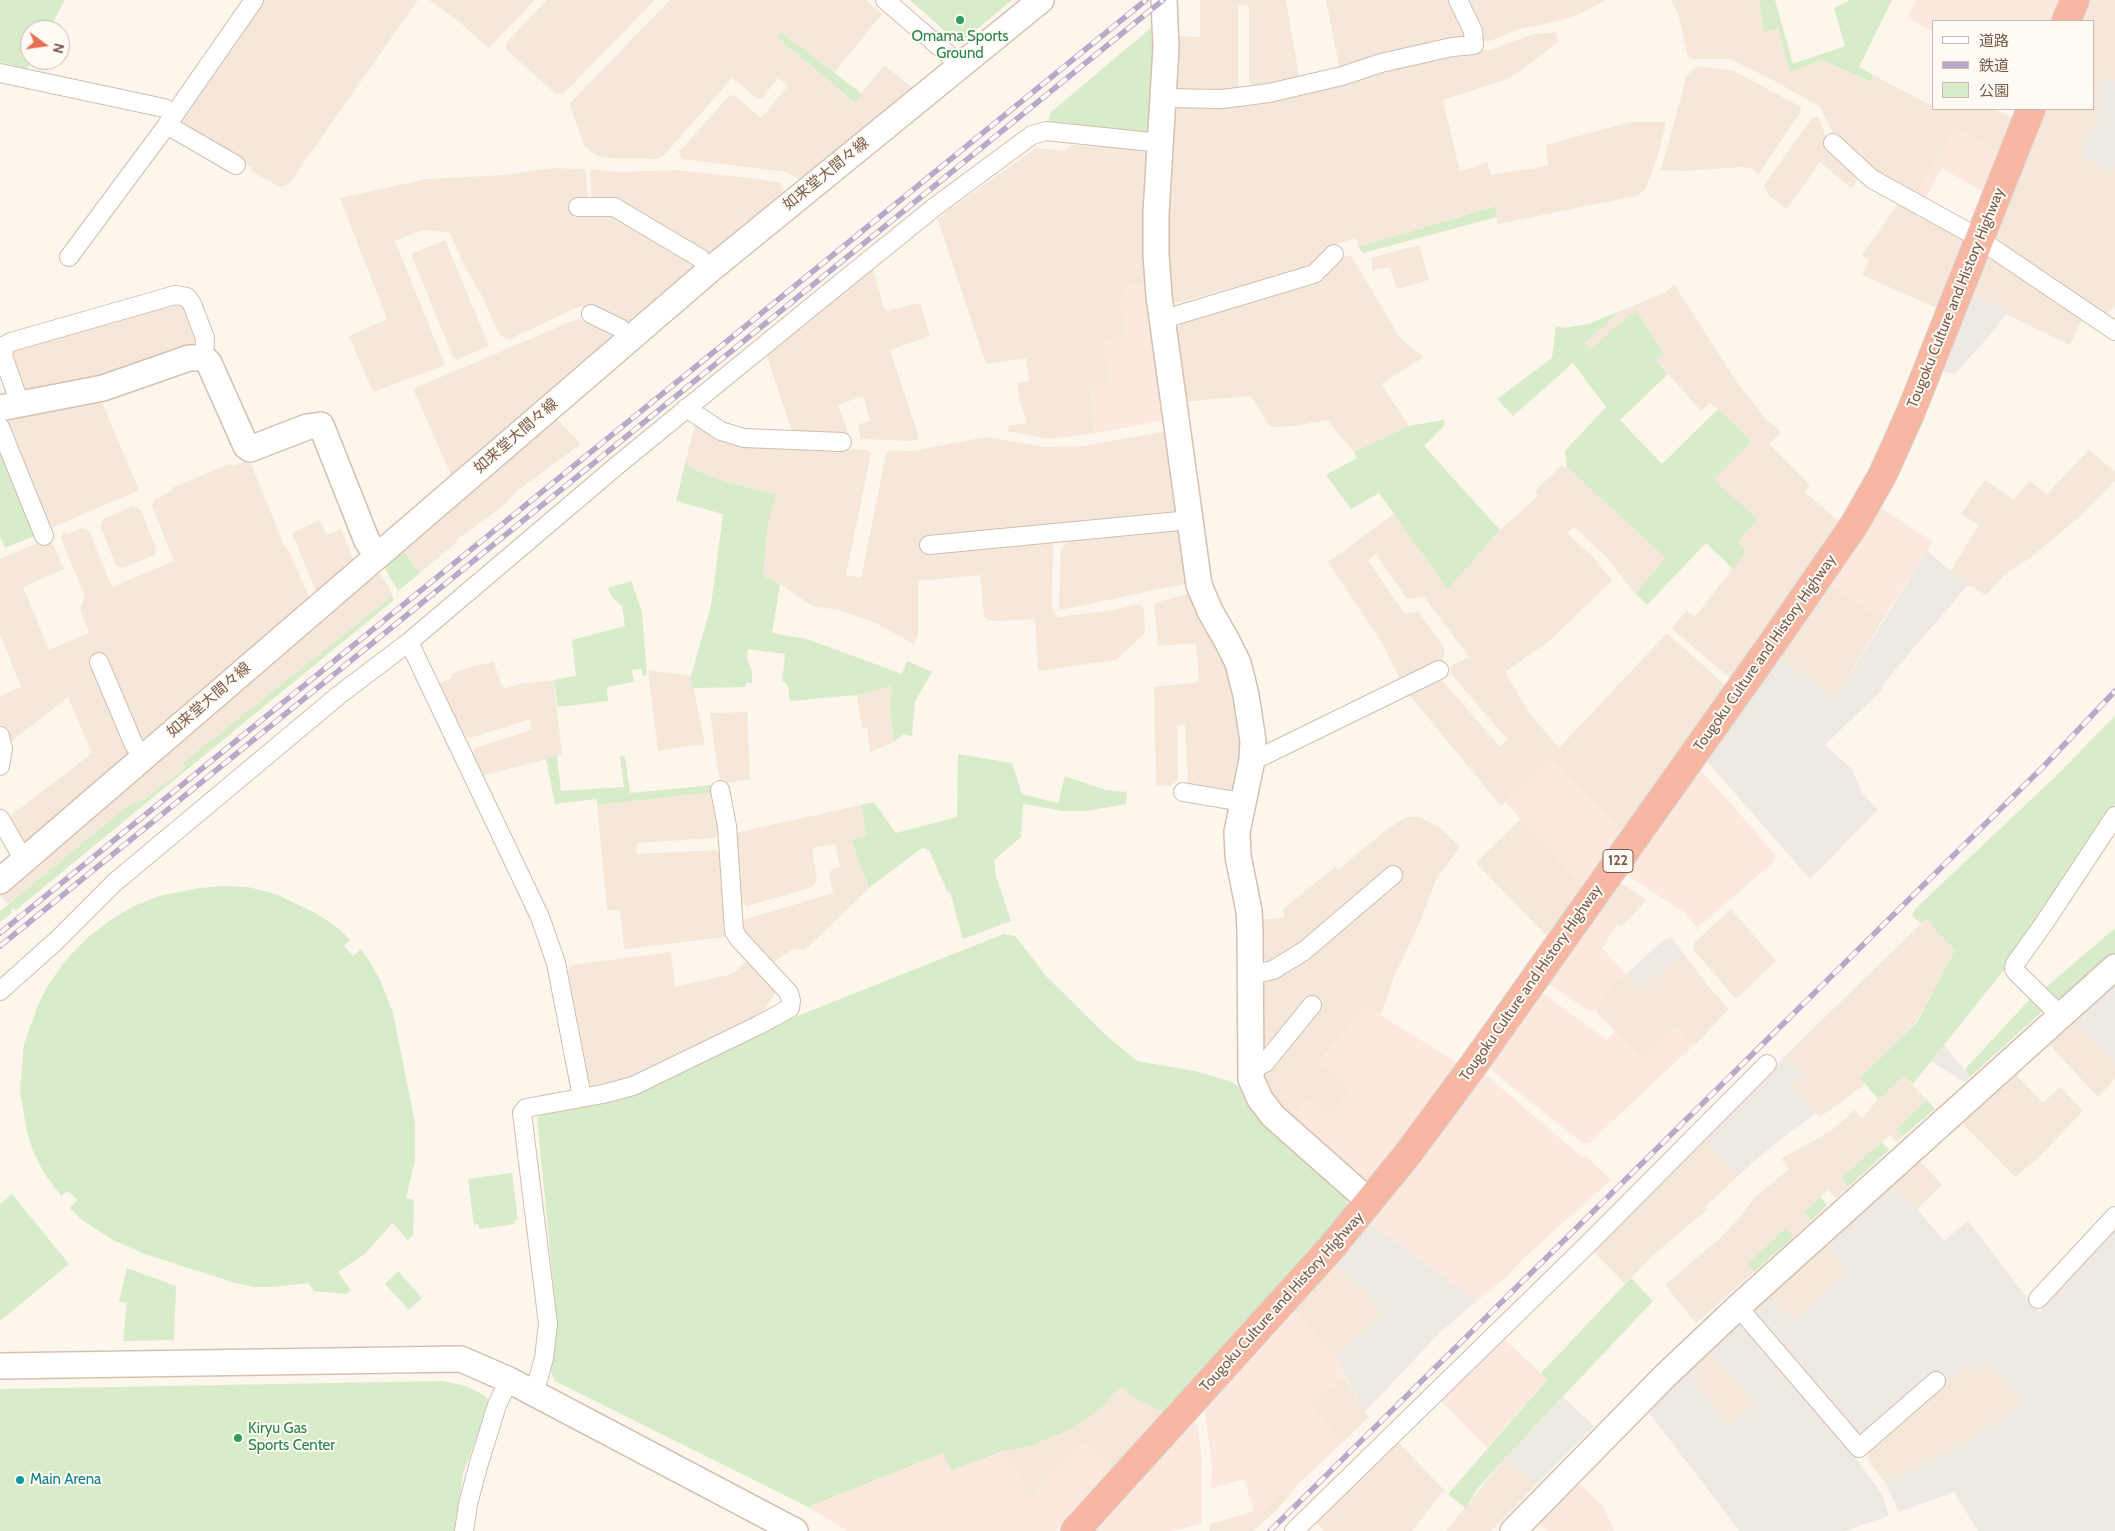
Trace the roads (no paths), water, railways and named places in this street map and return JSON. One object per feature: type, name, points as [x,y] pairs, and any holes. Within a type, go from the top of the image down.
[{"type":"highway","points":[[2066,20],[2075,0]]},
{"type":"highway","name":"Tougoku Culture and History Highway","points":[[1075,1531],[1331,1248],[1370,1202],[1475,1063],[1854,526],[1884,474],[1916,399],[2031,110]]},
{"type":"street","points":[[69,257],[254,0]]},
{"type":"street","points":[[884,0],[949,55],[958,67]]},
{"type":"street","name":"如来堂大間々線","points":[[0,881],[711,269],[1041,0]]},
{"type":"street","points":[[1164,0],[1166,31],[1164,98],[1156,212],[1156,255],[1200,585],[1210,611],[1234,654],[1243,680],[1252,729],[1252,760],[1242,802],[1237,843],[1249,911],[1251,1070],[1254,1089],[1266,1108],[1370,1202]]},
{"type":"street","points":[[1164,98],[1222,99],[1270,93],[1342,76],[1381,63],[1452,47],[1474,45],[1473,31],[1458,0]]},
{"type":"street","points":[[0,73],[164,108],[170,119],[236,165]]},
{"type":"street","points":[[0,991],[49,947],[114,883],[339,695],[409,642],[686,408],[936,206],[1032,135],[1046,131],[1161,143]]},
{"type":"street","points":[[1833,143],[1865,175],[1979,240],[2115,331]]},
{"type":"street","points":[[578,207],[614,207],[700,258],[711,269]]},
{"type":"street","points":[[1163,317],[1174,316],[1314,274],[1334,254]]},
{"type":"street","points":[[204,358],[205,338],[192,304],[187,297],[175,295],[11,342],[6,345],[3,356],[10,406],[103,388],[189,358],[204,358],[209,363],[246,446],[250,450],[307,427],[321,425],[367,541],[377,555]]},
{"type":"street","points":[[592,314],[620,328],[630,338]]},
{"type":"street","points":[[686,408],[722,432],[744,438],[842,442]]},
{"type":"street","points":[[0,427],[44,536]]},
{"type":"street","points":[[928,545],[1190,520]]},
{"type":"street","points":[[409,642],[540,917],[556,964],[582,1097]]},
{"type":"street","points":[[99,662],[134,745],[144,757]]},
{"type":"street","points":[[1252,760],[1261,758],[1440,670]]},
{"type":"street","points":[[0,736],[4,749],[0,766]]},
{"type":"street","points":[[534,1394],[544,1358],[548,1324],[522,1113],[526,1108],[633,1086],[790,1008],[792,1001],[789,993],[738,938],[734,931],[727,826],[720,790]]},
{"type":"street","points":[[1183,792],[1242,802]]},
{"type":"street","points":[[2060,1015],[2016,972],[2014,969],[2015,964],[2115,816]]},
{"type":"street","points":[[0,819],[24,860]]},
{"type":"street","points":[[1251,975],[1273,970],[1304,951],[1393,875]]},
{"type":"street","points":[[1513,1531],[1666,1375],[1738,1307],[2115,967]]},
{"type":"street","points":[[1251,1070],[1265,1063],[1312,1005]]},
{"type":"street","points":[[1294,1531],[1587,1244],[1767,1064]]},
{"type":"street","points":[[2038,1299],[2115,1216]]},
{"type":"street","points":[[1738,1307],[1859,1448],[1936,1381]]},
{"type":"street","points":[[0,1366],[451,1358],[473,1363],[509,1380],[795,1531]]},
{"type":"street","points":[[464,1531],[468,1504],[481,1455],[498,1405],[509,1380]]},
{"type":"railway","points":[[0,933],[1146,0]]},
{"type":"railway","points":[[0,946],[1163,0]]},
{"type":"railway","points":[[1270,1531],[2044,766],[2115,691]]},
{"type":"place","name":"Omama Sports Ground","points":[[960,20]]},
{"type":"place","name":"Kiryu Gas Sports Center","points":[[238,1438]]},
{"type":"place","name":"Main Arena","points":[[20,1480]]}]
